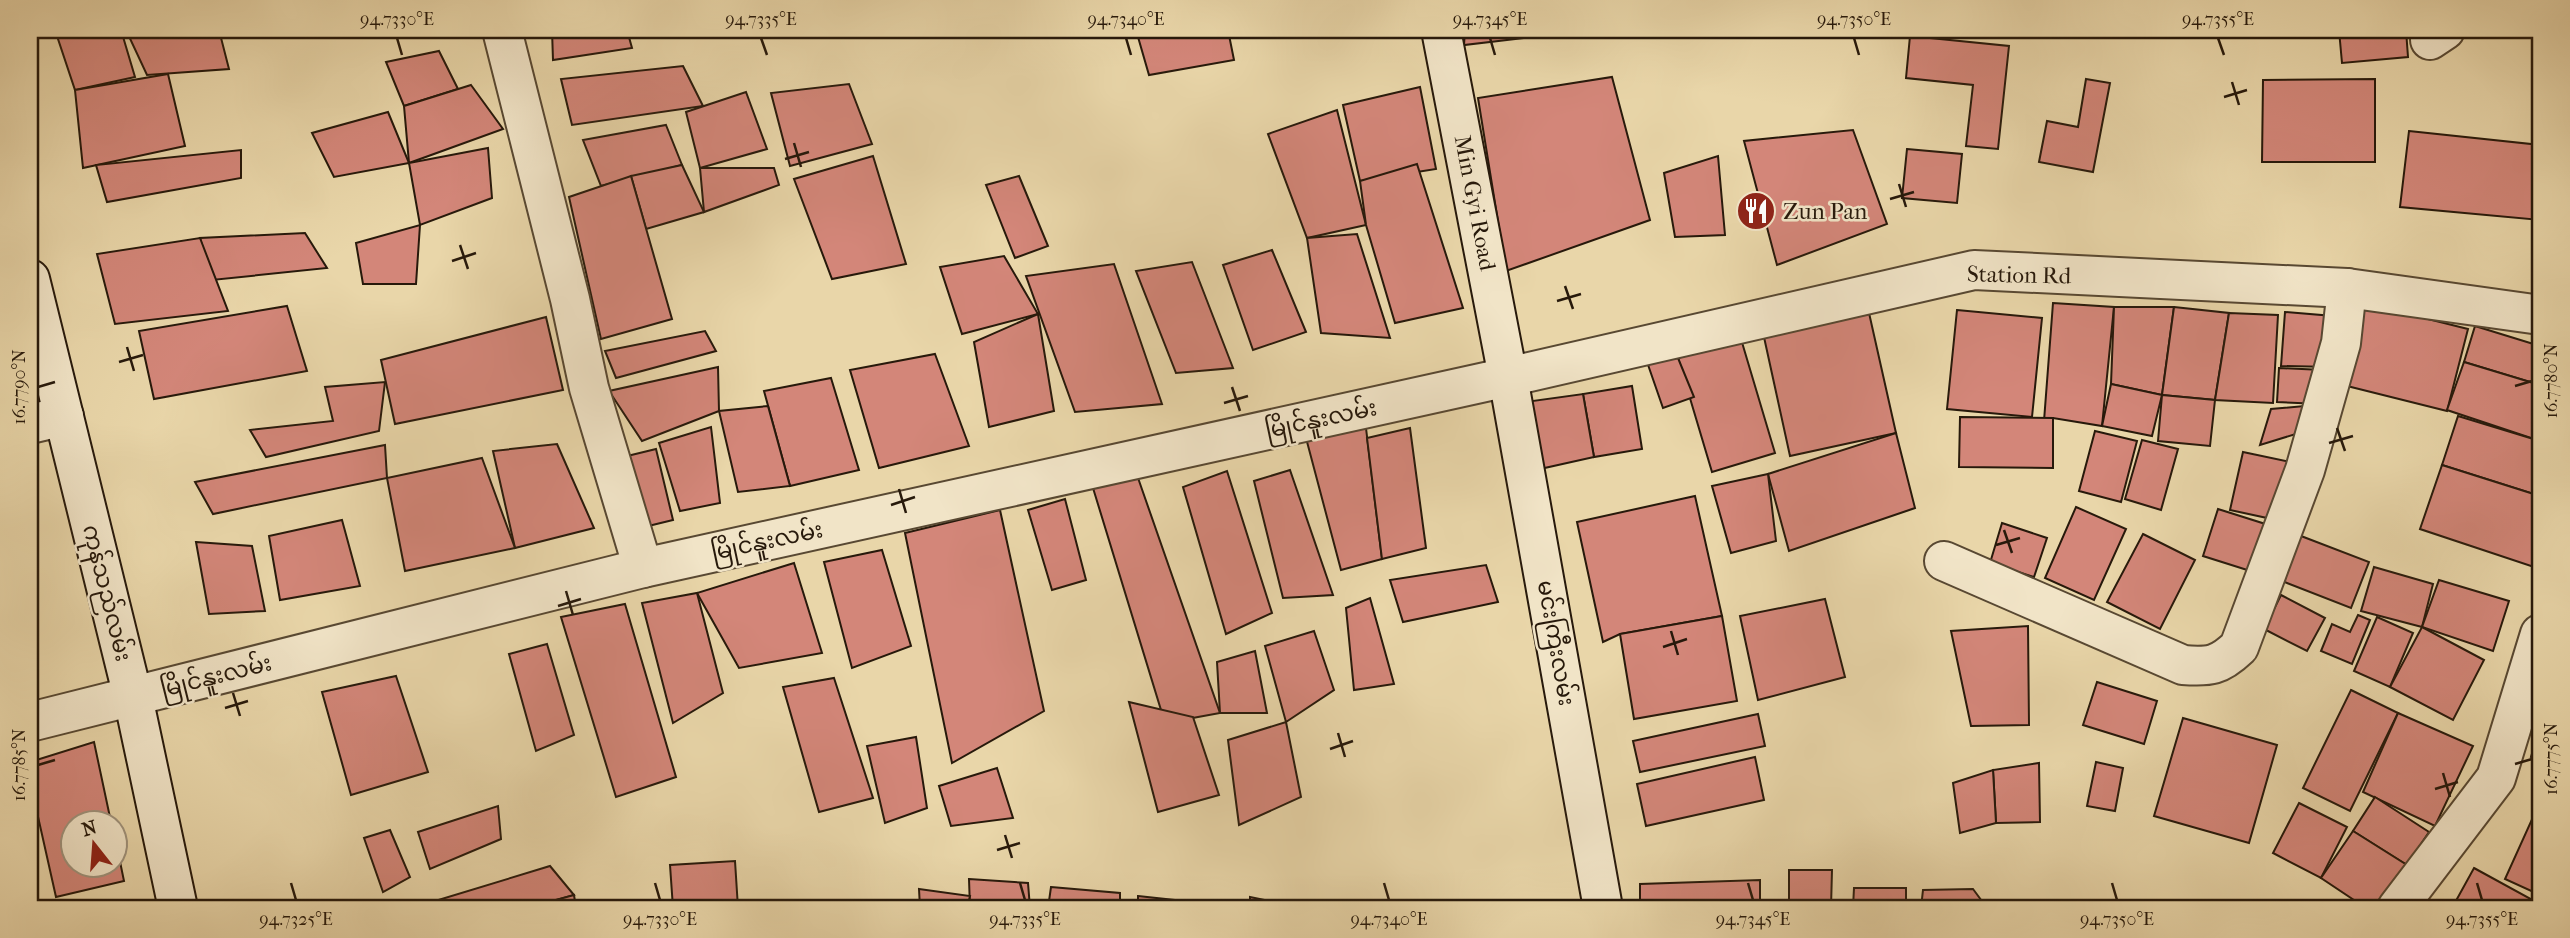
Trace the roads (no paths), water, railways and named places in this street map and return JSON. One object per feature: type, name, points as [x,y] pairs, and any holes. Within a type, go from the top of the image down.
[{"type":"street","points":[[502,30],[570,299],[589,388],[643,568]]},
{"type":"street","name":"Min Gyi Road","points":[[1441,30],[1508,377]]},
{"type":"street","name":"Station Rd","points":[[1508,377],[1974,270],[2347,288],[2540,315]]},
{"type":"street","name":"ကုန်သည်လမ်း","points":[[30,279],[47,420],[133,697],[178,908]]},
{"type":"street","points":[[1944,561],[2183,665],[2208,667],[2226,660],[2239,647],[2305,470],[2341,343],[2347,288]]},
{"type":"street","name":"မြိုင်နူးလမ်း","points":[[30,722],[643,568],[1508,377]]},
{"type":"street","name":"မင်းကြီးလမ်း","points":[[1508,377],[1603,908]]},
{"type":"street","points":[[2397,908],[2496,778],[2540,634]]},
{"type":"place","name":"Zun Pan","points":[[1756,211]]}]
